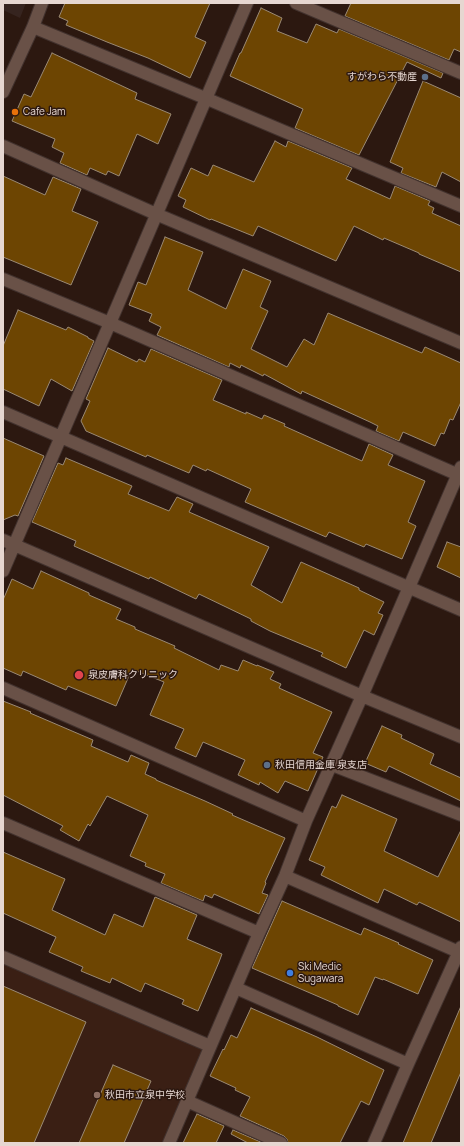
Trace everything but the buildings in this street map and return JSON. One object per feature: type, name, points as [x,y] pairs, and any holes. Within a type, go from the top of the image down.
[{"type":"street","points":[[3,92],[33,27],[42,3]]},
{"type":"street","points":[[3,571],[9,542],[61,437],[246,3]]},
{"type":"street","points":[[296,3],[461,73]]},
{"type":"street","points":[[33,27],[206,98],[461,206]]},
{"type":"street","points":[[3,146],[156,214],[461,344]]},
{"type":"street","points":[[3,279],[460,472],[306,821],[285,876],[169,1143]]},
{"type":"street","points":[[3,412],[461,610]]},
{"type":"street","points":[[9,542],[362,696],[461,737]]},
{"type":"street","points":[[3,688],[306,821]]},
{"type":"street","points":[[332,765],[461,816]]},
{"type":"street","points":[[3,823],[259,933]]},
{"type":"street","points":[[285,876],[460,950],[374,1143]]},
{"type":"street","points":[[3,957],[210,1046]]},
{"type":"street","points":[[236,988],[408,1064]]},
{"type":"street","points":[[187,1101],[281,1143]]},
{"type":"shaded area","points":[[3,3],[26,3],[20,18],[3,10]]},
{"type":"shaded area","name":"秋田市立泉中学校","points":[[3,957],[210,1046],[170,1143],[3,1143]]},
{"type":"place","name":"すがわら不動産","points":[[425,77]]},
{"type":"place","name":"Cafe Jam","points":[[15,112]]},
{"type":"place","name":"泉皮膚科クリニック","points":[[79,675]]},
{"type":"place","name":"秋田信用金庫 泉支店","points":[[267,765]]},
{"type":"place","name":"Ski Medic Sugawara","points":[[290,973]]},
{"type":"place","name":"秋田市立泉中学校","points":[[97,1095]]}]
